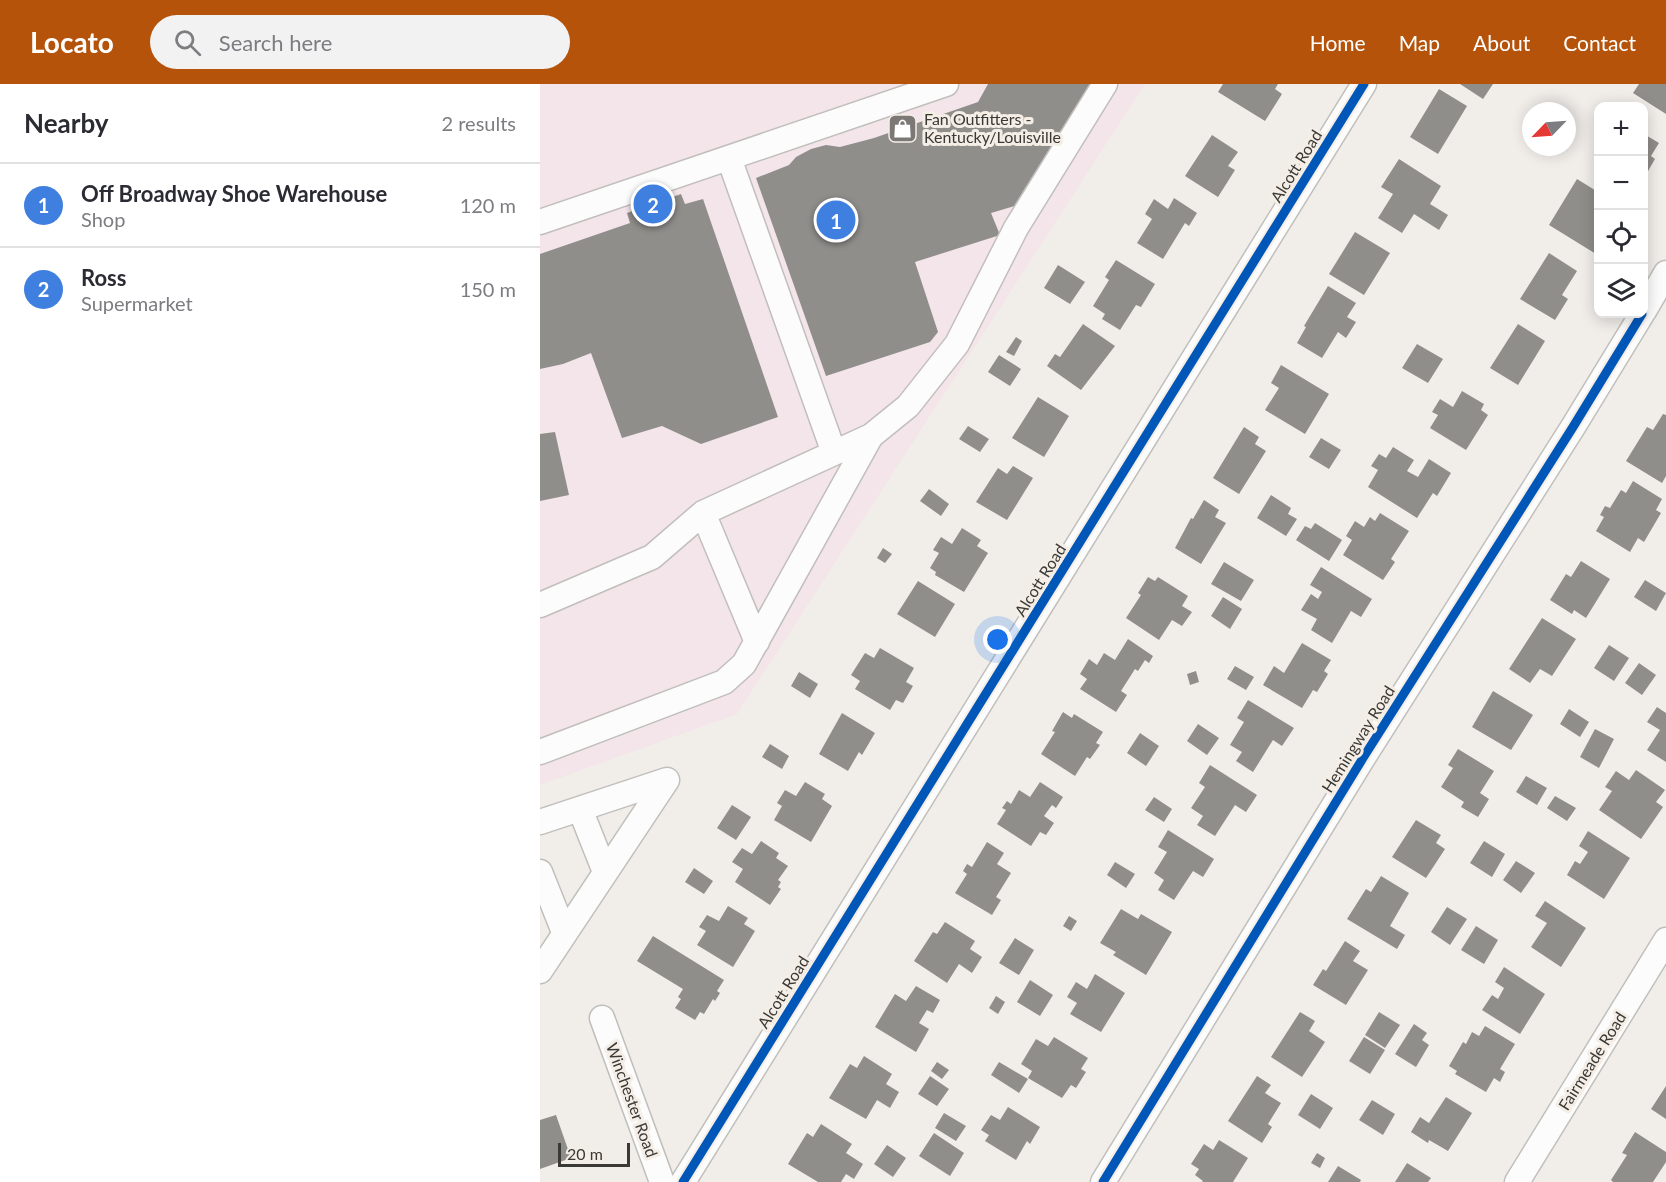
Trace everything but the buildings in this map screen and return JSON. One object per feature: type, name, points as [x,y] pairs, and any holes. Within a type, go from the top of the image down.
[{"type":"street","points":[[540,222],[946,84]]},
{"type":"street","points":[[540,605],[651,557],[703,513],[871,436],[908,406],[957,344],[1016,228],[1105,84]]},
{"type":"street","name":"Alcott Road","points":[[683,1182],[1364,84]]},
{"type":"street","points":[[729,158],[834,453]]},
{"type":"street","name":"Hemingway Road","points":[[1648,304],[1666,273]]},
{"type":"street","name":"Hemingway Road","points":[[1103,1182],[1363,758],[1639,318]]},
{"type":"street","points":[[540,752],[724,681],[744,664],[871,436]]},
{"type":"street","points":[[703,513],[757,642]]},
{"type":"street","points":[[540,822],[667,780],[540,971]]},
{"type":"street","points":[[580,809],[605,872]]},
{"type":"street","points":[[540,872],[564,932]]},
{"type":"street","points":[[540,941],[564,932]]},
{"type":"street","name":"Fairmeade Road","points":[[1517,1182],[1666,940]]},
{"type":"street","name":"Winchester Road","points":[[602,1018],[662,1182]]},
{"type":"shaded area","points":[[540,84],[1145,84],[737,714],[540,785]]},
{"type":"cycle path","points":[[683,1182],[1364,84]]},
{"type":"cycle path","points":[[1103,1182],[1363,758],[1640,318]]},
{"type":"place","name":"Fan Outfitters - Kentucky/Louisville","points":[[903,128]]},
{"type":"place","name":"Ross","points":[[653,204]]},
{"type":"place","name":"Off Broadway Shoe Warehouse","points":[[836,220]]}]
